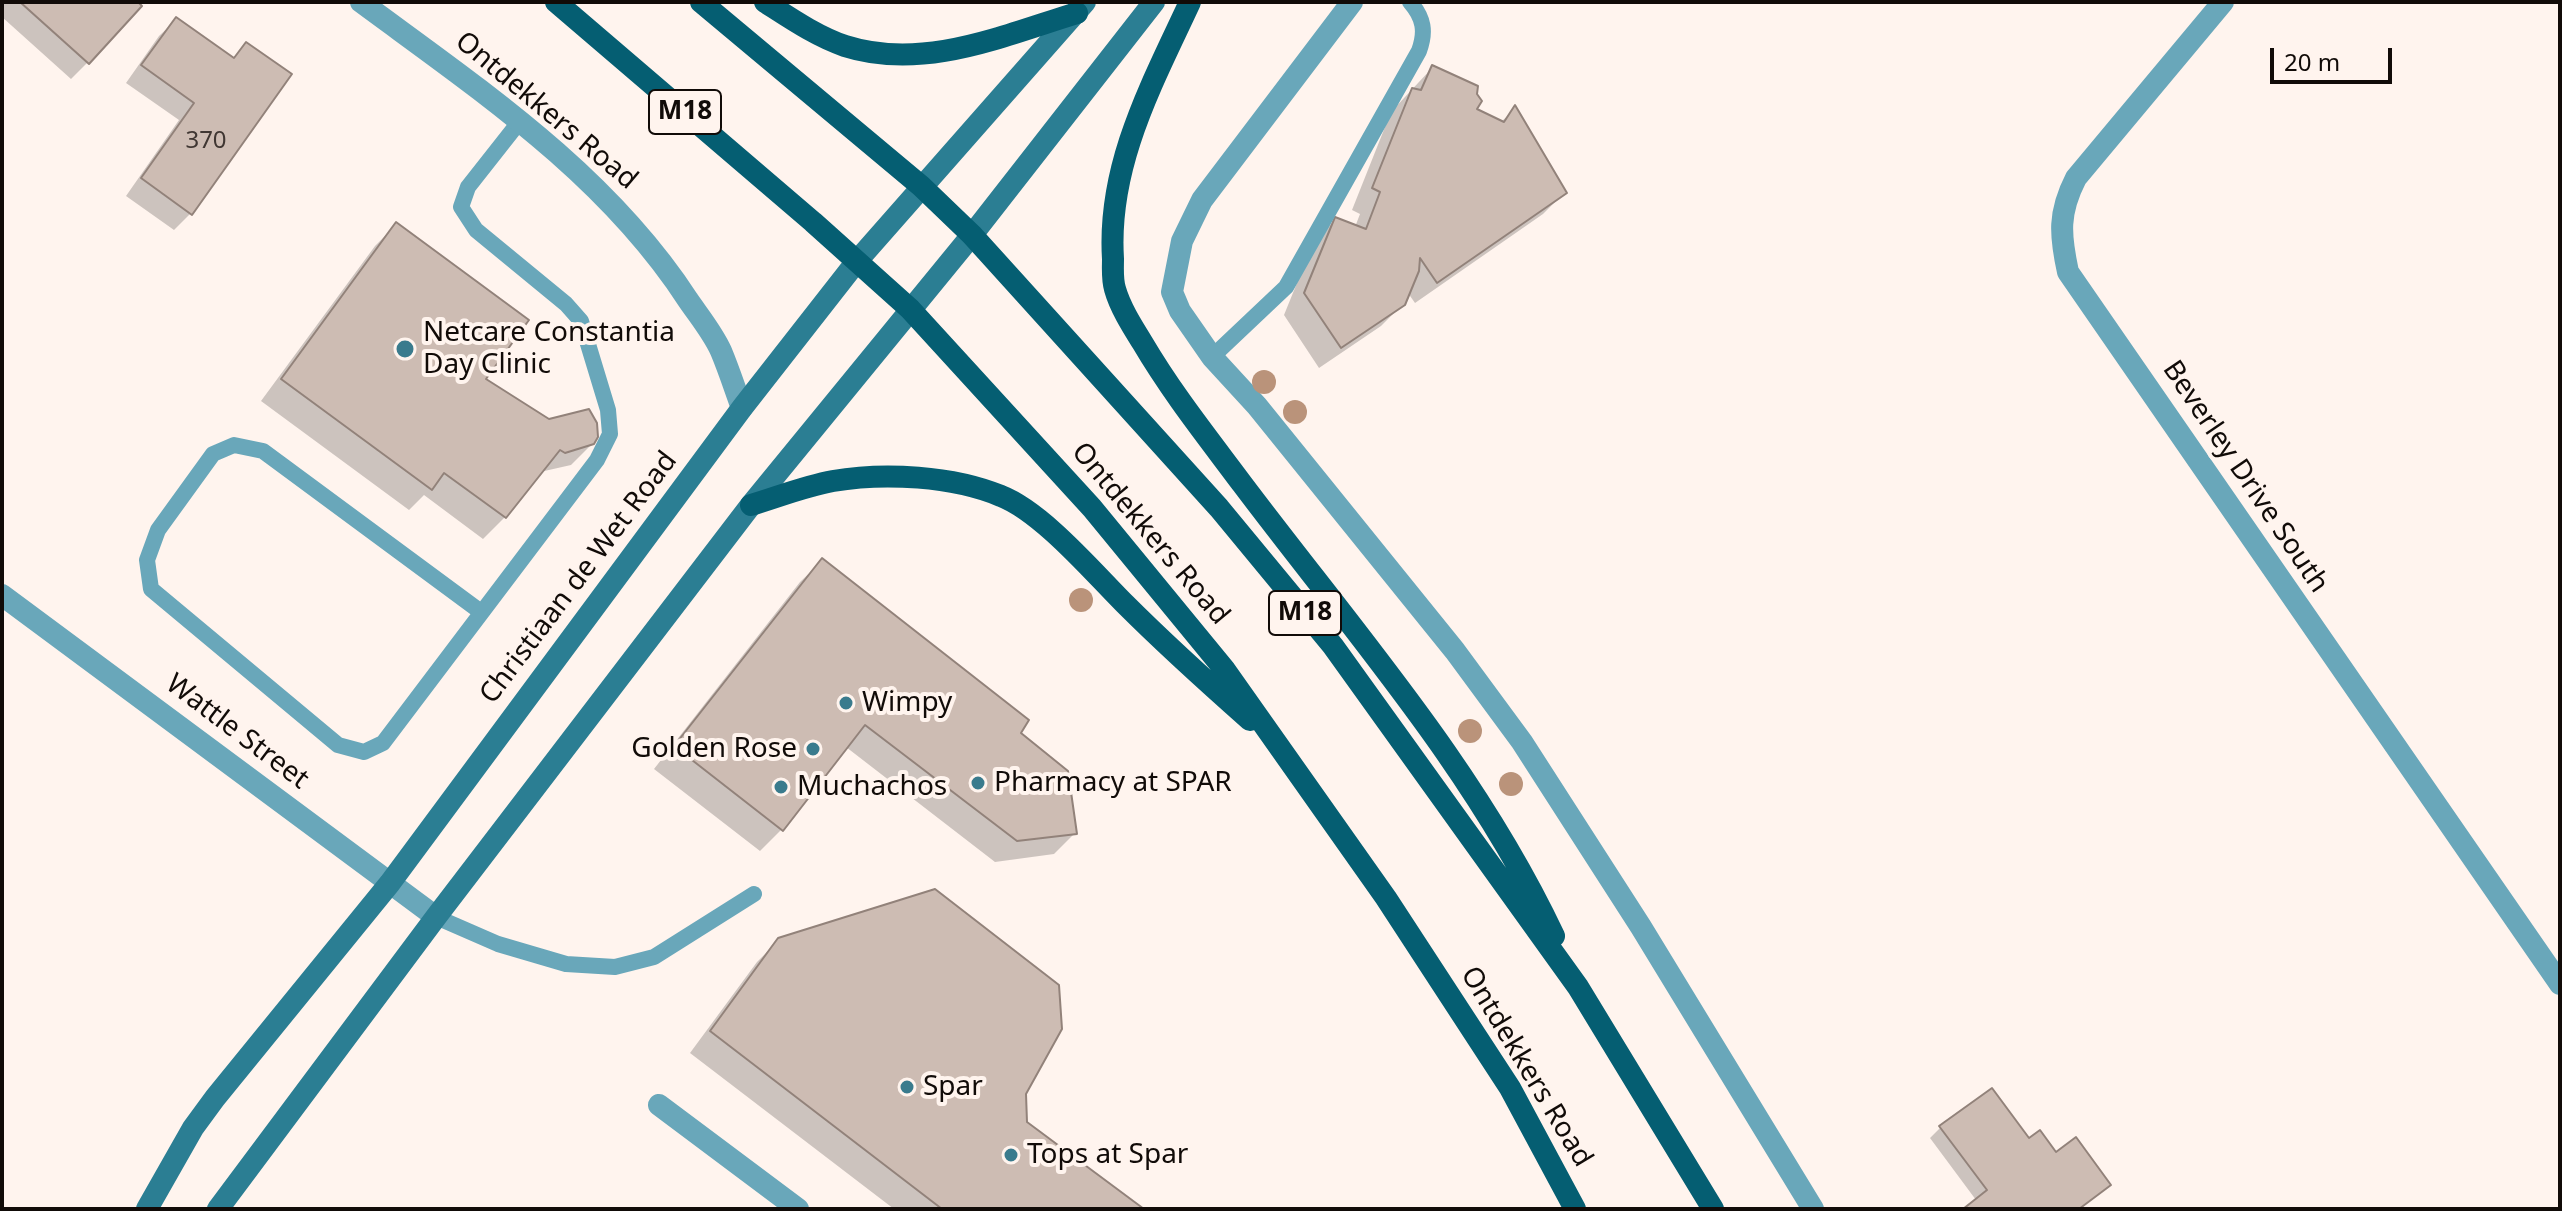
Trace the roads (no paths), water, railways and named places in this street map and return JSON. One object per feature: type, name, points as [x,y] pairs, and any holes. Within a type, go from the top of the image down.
[{"type":"main road","name":"Ontdekkers Road","points":[[556,2],[910,309],[1092,508],[1225,670],[1386,898],[1510,1088],[1575,1209]]},
{"type":"main road","name":"M18","points":[[701,2],[921,186],[972,235],[1219,508],[1333,646],[1578,987],[1713,1209]]},
{"type":"main road","points":[[765,2],[808,29],[845,46],[891,54],[933,55],[1081,8]]},
{"type":"main road","points":[[218,1209],[436,917],[751,505],[972,235],[1154,2]]},
{"type":"main road","points":[[1190,2],[1140,108],[1117,181],[1112,242],[1115,288],[1129,321],[1168,385],[1393,678],[1493,823],[1541,908],[1578,987]]},
{"type":"main road","name":"Christiaan de Wet Road","points":[[147,1209],[193,1128],[215,1098],[390,883],[742,408],[857,261],[1081,8]]},
{"type":"main road","points":[[751,505],[834,481],[881,478],[960,482],[1004,497],[1041,522],[1170,648],[1283,750]]},
{"type":"street","name":"Ontdekkers Road","points":[[361,2],[520,121],[615,206],[646,241],[720,349],[742,408]]},
{"type":"street","points":[[1352,2],[1202,200],[1182,241],[1172,292],[1180,311],[1212,357],[1257,406],[1435,626],[1522,742],[1641,927],[1813,1209]]},
{"type":"street","name":"Beverley Drive South","points":[[2223,2],[2076,178],[2066,197],[2062,217],[2061,241],[2068,272],[2560,984]]},
{"type":"street","name":"Wattle Street","points":[[2,595],[436,917]]},
{"type":"street","points":[[659,1105],[798,1209]]},
{"type":"lane","points":[[1212,357],[1286,287],[1411,65],[1425,34],[1419,12],[1410,2]]},
{"type":"lane","points":[[481,612],[263,451],[234,445],[213,454],[158,530],[147,560],[151,589],[338,745],[364,752],[383,743],[597,460],[610,434],[608,410],[581,321],[566,304],[476,230],[461,207],[468,187],[520,121]]},
{"type":"lane","points":[[436,917],[498,944],[566,964],[615,967],[654,957],[754,894]]},
{"type":"place","name":"Netcare Constantia Day Clinic","points":[[405,349]]},
{"type":"place","name":"Wimpy","points":[[846,703]]},
{"type":"place","name":"Golden Rose","points":[[813,749]]},
{"type":"place","name":"Pharmacy at SPAR","points":[[978,783]]},
{"type":"place","name":"Muchachos","points":[[781,787]]},
{"type":"place","name":"Spar","points":[[907,1087]]},
{"type":"place","name":"Tops at Spar","points":[[1011,1155]]}]
